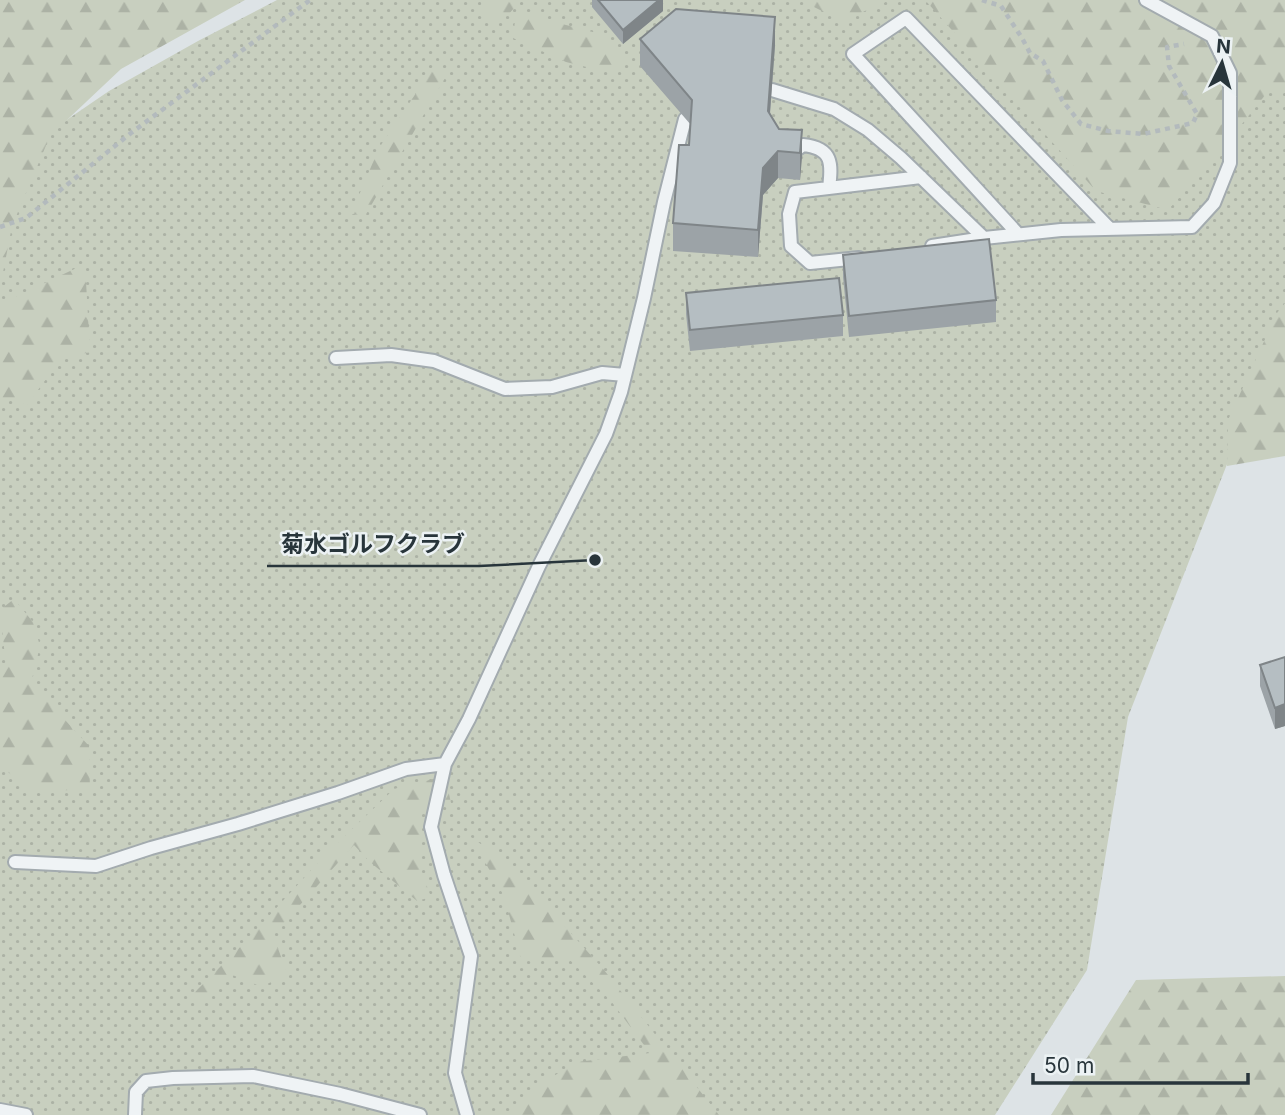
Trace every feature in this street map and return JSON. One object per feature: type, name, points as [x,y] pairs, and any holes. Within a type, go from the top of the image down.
[{"type":"lane","points":[[918,249],[984,238],[1060,230],[1192,227],[1214,203],[1230,163],[1230,73],[1212,36],[1146,0]]},
{"type":"lane","points":[[1018,234],[853,54],[906,18],[1110,229]]},
{"type":"lane","points":[[772,90],[834,109],[868,130],[984,238]]},
{"type":"lane","points":[[467,1115],[455,1073],[471,956],[431,827],[444,764],[469,719],[539,566],[606,434],[621,392],[685,119]]},
{"type":"lane","points":[[789,156],[803,145],[814,146],[825,153],[832,166],[829,188]]},
{"type":"lane","points":[[795,192],[920,177]]},
{"type":"lane","points":[[788,179],[795,192],[789,214],[791,246],[810,263],[866,257]]},
{"type":"lane","points":[[337,358],[391,355],[434,360],[505,389],[552,387],[602,373],[625,375]]},
{"type":"lane","points":[[15,862],[96,866],[338,793],[407,769],[444,764]]},
{"type":"lane","points":[[135,1115],[136,1092],[145,1081],[253,1076],[340,1094],[420,1115]]},
{"type":"lane","points":[[0,1110],[26,1115]]},
{"type":"path","points":[[0,227],[26,218],[131,133],[310,0]]},
{"type":"path","points":[[982,0],[1001,6],[1030,53],[1043,61],[1062,100],[1081,124],[1108,131],[1143,134],[1193,123],[1197,114],[1169,66],[1167,47],[1216,44]]},
{"type":"green space","points":[[0,0],[245,0],[121,69],[50,136],[12,226],[0,288]]},
{"type":"green space","points":[[277,0],[1009,0],[1285,71],[1285,328],[1251,403],[1128,717],[1087,970],[995,1115],[0,1115],[0,253],[30,145],[109,91]]},
{"type":"green space","points":[[481,0],[521,0],[508,15],[495,22],[483,13]]},
{"type":"green space","points":[[800,0],[890,0],[842,21]]},
{"type":"green space","points":[[925,0],[1285,0],[1285,92],[1270,89],[1218,154],[1168,210],[1096,191]]},
{"type":"green space","points":[[521,10],[604,35],[628,62],[607,72],[566,62],[513,38],[515,21]]},
{"type":"green space","points":[[435,65],[445,78],[365,216],[351,214],[379,148]]},
{"type":"green space","points":[[85,264],[90,352],[60,360],[27,405],[0,397],[0,304]]},
{"type":"green space","points":[[1285,303],[1285,456],[1227,466],[1228,420],[1277,313]]},
{"type":"green space","points":[[14,599],[33,622],[40,646],[31,683],[89,746],[90,791],[30,789],[0,766],[0,672],[6,666],[0,610]]},
{"type":"green space","points":[[445,776],[453,812],[440,796],[421,813],[419,865],[431,897],[417,901],[354,845],[273,935],[287,973],[262,987],[230,974],[201,1002],[189,998],[325,855],[394,789]]},
{"type":"green space","points":[[471,837],[510,865],[604,970],[719,1115],[507,1115],[527,1092],[577,1062],[650,1053],[611,1001],[569,959],[521,959],[504,896]]},
{"type":"green space","points":[[1285,976],[1285,1115],[1051,1115],[1136,980]]},
{"type":"building","points":[[598,0],[659,0],[623,30]]},
{"type":"building","points":[[676,9],[775,17],[768,111],[779,129],[802,130],[800,153],[778,151],[763,168],[758,230],[673,223],[679,145],[689,145],[692,100],[640,39]]},
{"type":"building","points":[[989,239],[996,300],[849,316],[843,255]]},
{"type":"building","points":[[839,278],[843,315],[690,330],[686,293]]},
{"type":"building","points":[[1285,657],[1285,704],[1275,708],[1260,665]]},
{"type":"place","name":"菊水ゴルフクラブ","points":[[595,560]]}]
